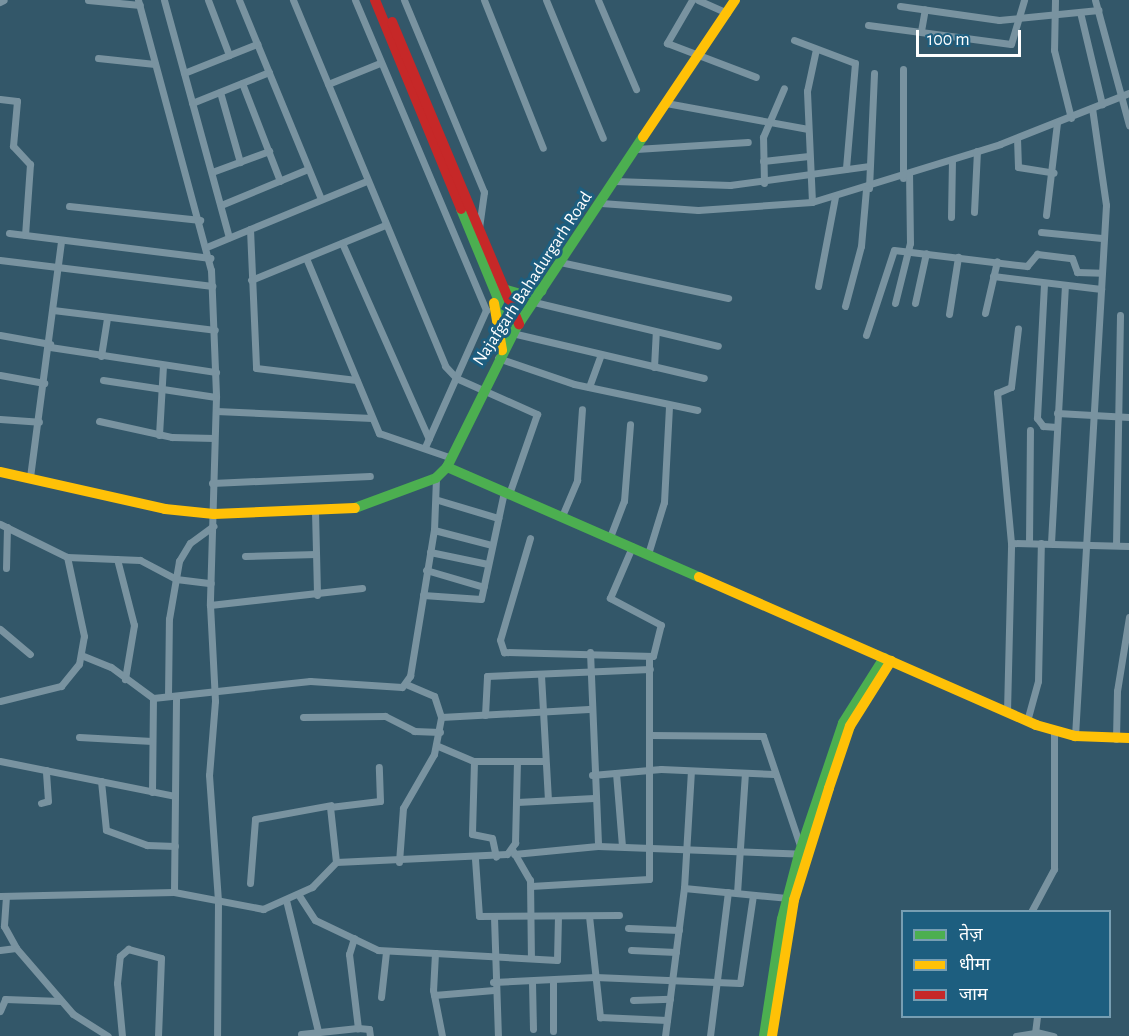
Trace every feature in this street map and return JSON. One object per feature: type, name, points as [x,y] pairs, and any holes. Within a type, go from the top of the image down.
[{"type":"street","points":[[88,0],[139,2],[210,258],[215,330],[216,411],[210,605],[215,694],[209,775],[218,901],[217,1036]]},
{"type":"street","points":[[164,0],[229,237]]},
{"type":"street","points":[[208,0],[229,55]]},
{"type":"street","points":[[238,0],[321,199]]},
{"type":"street","points":[[293,0],[445,366],[456,378],[537,414],[498,518],[484,587],[478,601],[423,595]]},
{"type":"street","points":[[355,0],[486,310],[425,447]]},
{"type":"street","points":[[375,0],[491,285],[515,328],[600,356],[704,378]]},
{"type":"street","points":[[383,0],[503,289],[515,328]]},
{"type":"street","points":[[404,0],[484,192],[478,228]]},
{"type":"street","points":[[484,0],[543,148]]},
{"type":"street","points":[[546,0],[603,138]]},
{"type":"street","points":[[598,0],[636,89]]},
{"type":"street","points":[[692,0],[666,40],[697,56],[756,77]]},
{"type":"street","points":[[698,0],[727,13]]},
{"type":"street","name":"Najafgarh Bahadurgarh Road","points":[[0,472],[165,509],[214,514],[315,511],[377,505],[436,478],[449,463],[482,390],[515,328],[542,291],[735,0]]},
{"type":"street","points":[[868,25],[1011,44],[1022,19],[1024,0]]},
{"type":"street","points":[[1055,0],[1054,50],[1071,118]]},
{"type":"street","points":[[1095,0],[1126,94],[1129,125]]},
{"type":"street","points":[[900,6],[982,19],[1022,19],[1099,10]]},
{"type":"street","points":[[921,31],[925,9]]},
{"type":"street","points":[[1080,12],[1102,104]]},
{"type":"street","points":[[794,40],[855,63],[846,169]]},
{"type":"street","points":[[184,72],[257,44]]},
{"type":"street","points":[[812,202],[807,129],[808,78],[816,49]]},
{"type":"street","points":[[98,58],[155,64]]},
{"type":"street","points":[[328,84],[380,63]]},
{"type":"street","points":[[895,303],[909,251],[903,69]]},
{"type":"street","points":[[192,103],[269,72]]},
{"type":"street","points":[[845,306],[861,246],[874,73]]},
{"type":"street","points":[[242,83],[280,181]]},
{"type":"street","points":[[764,183],[763,161],[768,124],[784,88]]},
{"type":"street","points":[[220,92],[240,162]]},
{"type":"street","points":[[601,203],[698,210],[812,202],[906,177],[1071,118],[1126,94]]},
{"type":"street","points":[[0,99],[17,101],[13,146],[30,164],[25,235]]},
{"type":"street","points":[[666,103],[768,124],[807,129]]},
{"type":"street","points":[[1075,736],[1106,195],[1092,108]]},
{"type":"street","points":[[1046,215],[1054,173],[1057,123]]},
{"type":"street","points":[[1017,138],[1018,167],[1054,173]]},
{"type":"street","points":[[636,149],[748,142]]},
{"type":"street","points":[[212,172],[269,151]]},
{"type":"street","points":[[974,212],[977,151]]},
{"type":"street","points":[[763,161],[809,156]]},
{"type":"street","points":[[951,217],[952,160]]},
{"type":"street","points":[[615,181],[764,183],[867,166]]},
{"type":"street","points":[[221,204],[308,169]]},
{"type":"street","points":[[208,246],[367,181]]},
{"type":"street","points":[[818,286],[835,197]]},
{"type":"street","points":[[69,206],[200,220]]},
{"type":"street","points":[[251,280],[386,225]]},
{"type":"street","points":[[250,229],[256,369],[356,380]]},
{"type":"street","points":[[1041,232],[1102,238]]},
{"type":"street","points":[[9,233],[210,258]]},
{"type":"street","points":[[30,477],[50,346],[61,240]]},
{"type":"street","points":[[342,243],[429,439]]},
{"type":"street","points":[[866,335],[889,254],[909,251],[1028,266],[1039,254],[1071,258],[1077,272],[1101,273]]},
{"type":"street","points":[[915,303],[926,253]]},
{"type":"street","points":[[950,314],[958,257]]},
{"type":"street","points":[[306,258],[372,418],[383,438],[425,447],[449,463],[506,493],[1027,721],[1075,736],[1129,738]]},
{"type":"street","points":[[0,260],[58,269],[212,286]]},
{"type":"street","points":[[985,313],[997,261]]},
{"type":"street","points":[[560,262],[728,298]]},
{"type":"street","points":[[993,276],[1065,287],[1101,289]]},
{"type":"street","points":[[1044,284],[1037,418],[1043,426],[1057,427]]},
{"type":"street","points":[[491,285],[500,354],[590,387],[697,410]]},
{"type":"street","points":[[1052,543],[1065,287]]},
{"type":"street","points":[[503,289],[524,295],[542,291]]},
{"type":"street","points":[[534,302],[718,346]]},
{"type":"street","points":[[53,310],[107,320],[215,330]]},
{"type":"street","points":[[1116,545],[1120,315]]},
{"type":"street","points":[[101,356],[107,320]]},
{"type":"street","points":[[1007,712],[1011,543],[998,393],[1011,387],[1018,328]]},
{"type":"street","points":[[654,367],[656,333]]},
{"type":"street","points":[[0,335],[101,356],[216,372]]},
{"type":"street","points":[[590,387],[600,356]]},
{"type":"street","points":[[159,435],[163,366]]},
{"type":"street","points":[[0,375],[44,383]]},
{"type":"street","points":[[103,380],[216,397]]},
{"type":"street","points":[[648,554],[663,509],[669,405]]},
{"type":"street","points":[[562,516],[577,480],[582,409]]},
{"type":"street","points":[[216,411],[372,418]]},
{"type":"street","points":[[1057,413],[1129,417]]},
{"type":"street","points":[[0,419],[39,422]]},
{"type":"street","points":[[99,421],[159,435],[214,438]]},
{"type":"street","points":[[610,537],[624,501],[630,424]]},
{"type":"street","points":[[1029,543],[1030,430]]},
{"type":"street","points":[[212,483],[370,476]]},
{"type":"street","points":[[406,684],[434,530],[438,500],[436,478]]},
{"type":"street","points":[[438,500],[498,518]]},
{"type":"street","points":[[315,511],[316,595]]},
{"type":"street","points":[[6,568],[4,525],[67,557],[140,560],[176,579],[211,583]]},
{"type":"street","points":[[174,892],[175,796],[169,619],[176,579],[185,549],[213,526]]},
{"type":"street","points":[[434,530],[492,545]]},
{"type":"street","points":[[530,538],[501,650],[590,652],[650,657]]},
{"type":"street","points":[[1011,543],[1086,543],[1129,546]]},
{"type":"street","points":[[1027,721],[1038,681],[1041,543]]},
{"type":"street","points":[[531,886],[647,880],[650,846],[648,770],[650,657],[661,624],[610,598],[632,548]]},
{"type":"street","points":[[430,552],[488,564]]},
{"type":"street","points":[[245,556],[316,554]]},
{"type":"street","points":[[0,701],[67,683],[81,655],[84,636],[67,557]]},
{"type":"street","points":[[117,559],[134,625],[125,679]]},
{"type":"street","points":[[426,570],[484,587]]},
{"type":"street","points":[[210,605],[316,595],[362,588]]},
{"type":"street","points":[[1116,739],[1120,666],[1126,645],[1128,622]]},
{"type":"street","points":[[0,629],[30,654]]},
{"type":"street","points":[[590,652],[589,709],[597,846]]},
{"type":"street","points":[[81,655],[125,679],[153,698],[215,694],[310,681],[371,687],[406,684],[434,696],[441,717],[438,746],[403,808],[399,862]]},
{"type":"street","points":[[764,1036],[787,898],[850,726],[888,660]]},
{"type":"street","points":[[1120,666],[1129,668]]},
{"type":"street","points":[[485,715],[485,677],[589,670],[650,669]]},
{"type":"street","points":[[541,675],[548,800]]},
{"type":"street","points":[[152,792],[153,698]]},
{"type":"street","points":[[441,717],[589,709]]},
{"type":"street","points":[[303,717],[393,716],[414,730],[440,732]]},
{"type":"street","points":[[1032,910],[1054,869],[1054,731]]},
{"type":"street","points":[[650,735],[760,735],[803,852],[772,1036]]},
{"type":"street","points":[[79,737],[152,741]]},
{"type":"street","points":[[438,746],[474,761],[517,763],[545,761]]},
{"type":"street","points":[[0,761],[175,796]]},
{"type":"street","points":[[474,761],[472,834],[492,838],[496,857]]},
{"type":"street","points":[[517,763],[518,802],[514,852],[531,886],[531,957]]},
{"type":"street","points":[[250,883],[255,819],[331,806],[380,801],[379,767]]},
{"type":"street","points":[[41,803],[48,803],[46,770]]},
{"type":"street","points":[[592,775],[648,770],[774,774]]},
{"type":"street","points":[[665,1036],[684,888],[691,771]]},
{"type":"street","points":[[616,773],[622,846]]},
{"type":"street","points":[[737,893],[745,774]]},
{"type":"street","points":[[101,781],[106,830],[147,845],[175,846]]},
{"type":"street","points":[[518,802],[594,798]]},
{"type":"street","points":[[331,806],[336,862]]},
{"type":"street","points":[[108,1036],[97,1032],[61,1001],[16,948],[4,926],[3,896],[174,892],[256,909],[298,894],[336,862],[475,859],[514,852],[597,846],[803,852]]},
{"type":"street","points":[[475,859],[476,913],[494,917],[619,915]]},
{"type":"street","points":[[684,888],[787,898]]},
{"type":"street","points":[[710,1036],[728,892]]},
{"type":"street","points":[[298,894],[315,920],[386,952],[559,958],[558,916]]},
{"type":"street","points":[[434,995],[494,986],[595,977],[742,981],[753,895]]},
{"type":"street","points":[[286,900],[318,1031]]},
{"type":"street","points":[[589,916],[601,1019],[667,1020]]},
{"type":"street","points":[[494,917],[494,986],[498,1036]]},
{"type":"street","points":[[628,928],[679,930]]},
{"type":"street","points":[[354,938],[349,954],[358,1028]]},
{"type":"street","points":[[0,951],[16,948]]},
{"type":"street","points":[[122,1036],[117,983],[120,956],[128,949],[160,958],[158,1036]]},
{"type":"street","points":[[631,950],[676,952]]},
{"type":"street","points":[[381,998],[386,952]]},
{"type":"street","points":[[435,953],[434,995],[442,1036]]},
{"type":"street","points":[[532,982],[533,1029]]},
{"type":"street","points":[[552,982],[553,1031]]},
{"type":"street","points":[[0,1011],[5,999],[61,1001]]},
{"type":"street","points":[[633,1000],[670,999]]},
{"type":"street","points":[[1036,1018],[1036,1032]]},
{"type":"street","points":[[301,1034],[358,1028],[369,1029],[370,1036]]},
{"type":"street","points":[[1016,1036],[1036,1032],[1054,1036]]},
{"type":"traffic: fast","points":[[355,508],[436,478],[447,467],[516,328],[643,137]]},
{"type":"traffic: fast","points":[[461,209],[512,333]]},
{"type":"traffic: fast","points":[[503,289],[524,295],[542,291]]},
{"type":"traffic: fast","points":[[447,467],[699,577]]},
{"type":"traffic: fast","points":[[764,1036],[782,919],[799,854],[843,723],[884,658]]},
{"type":"traffic: slow","points":[[643,137],[735,0]]},
{"type":"traffic: slow","points":[[494,303],[502,350]]},
{"type":"traffic: slow","points":[[0,472],[165,509],[214,514],[355,508]]},
{"type":"traffic: slow","points":[[699,577],[1036,725],[1075,736],[1129,738]]},
{"type":"traffic: slow","points":[[772,1036],[794,900],[829,788],[850,726],[891,661]]},
{"type":"traffic: jam","points":[[375,0],[461,209]]},
{"type":"traffic: jam","points":[[392,22],[519,324]]}]
